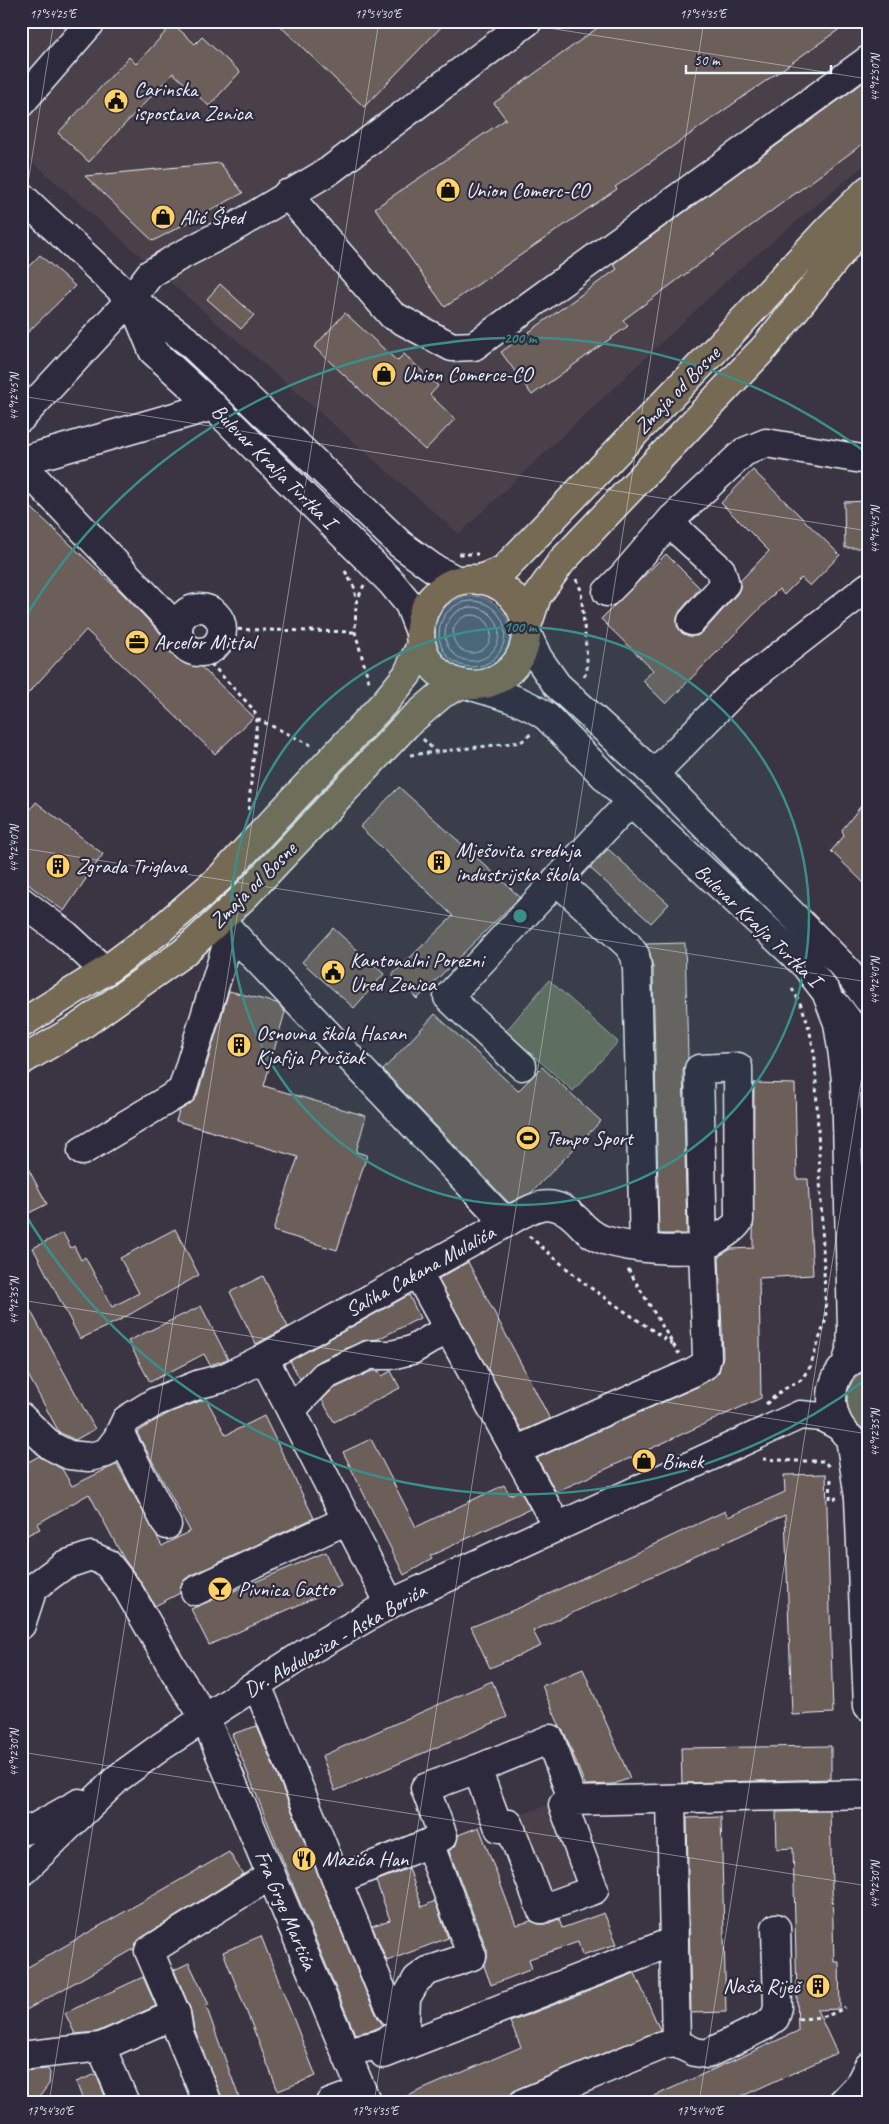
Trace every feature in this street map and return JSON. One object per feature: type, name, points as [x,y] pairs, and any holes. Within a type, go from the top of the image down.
[{"type":"main road","name":"Zmaja od Bosne","points":[[21,1024],[105,971],[160,930],[220,878],[375,694],[407,674],[420,639],[422,616],[430,600],[443,589],[503,570],[868,190]]},
{"type":"main road","name":"Zmaja od Bosne","points":[[21,1060],[79,1027],[183,953],[226,926],[244,897],[407,724],[442,694],[465,685],[486,684],[502,677],[515,665],[523,650],[526,631],[537,596],[548,578],[765,348],[868,219]]},
{"type":"main road","points":[[468,581],[493,583],[506,591],[516,602],[523,614],[526,631]]},
{"type":"main road","points":[[420,639],[427,659],[436,671],[448,680],[465,685]]},
{"type":"street","points":[[21,103],[92,21]]},
{"type":"street","points":[[21,418],[131,299],[150,274],[228,231],[287,194],[329,171],[528,21]]},
{"type":"street","points":[[287,194],[392,315],[452,347],[474,346],[868,60]]},
{"type":"street","name":"Bulevar Kralja Tvrtka I","points":[[21,196],[131,299],[189,342],[400,544],[433,568],[468,581]]},
{"type":"street","name":"Bulevar Kralja Tvrtka I","points":[[131,299],[153,351],[213,406],[391,582],[409,604],[420,639]]},
{"type":"street","points":[[178,629],[21,462],[213,406]]},
{"type":"street","points":[[607,592],[672,519],[744,452],[766,442],[868,460]]},
{"type":"street","points":[[672,519],[677,530],[720,570],[725,584],[692,621]]},
{"type":"street","points":[[654,774],[737,689],[868,587]]},
{"type":"street","points":[[196,608],[210,611],[216,615],[222,629],[218,643],[207,651],[200,652],[186,647],[179,636],[178,629],[184,615],[196,608]]},
{"type":"street","name":"Bulevar Kralja Tvrtka I","points":[[526,631],[538,658],[557,685],[654,774],[844,967],[868,999]]},
{"type":"street","name":"Bulevar Kralja Tvrtka I","points":[[465,685],[502,695],[536,709],[547,717],[630,802],[805,965],[826,992],[857,1073],[858,1173],[851,1365],[832,1388],[831,1402],[834,1417],[852,1437],[859,1498],[866,1601],[868,1706]]},
{"type":"street","points":[[522,1066],[448,996],[630,802]]},
{"type":"street","points":[[556,880],[628,944],[634,955],[637,968],[644,1247]]},
{"type":"street","points":[[21,901],[66,934],[105,971]]},
{"type":"street","points":[[82,1151],[182,1091],[226,926]]},
{"type":"street","name":"Saliha Cakana Mulalića","points":[[27,1433],[69,1455],[89,1457],[106,1453],[120,1434],[126,1420],[156,1402],[200,1384],[224,1378],[264,1358],[508,1222],[226,926]]},
{"type":"street","points":[[826,992],[868,1047]]},
{"type":"street","points":[[508,1222],[527,1210],[545,1206],[559,1206],[586,1230],[603,1240],[682,1251],[703,1248],[721,1235],[733,1230],[739,1221],[738,1066],[699,1069],[703,1248],[708,1358],[705,1365],[691,1374],[515,1451]]},
{"type":"street","points":[[417,1272],[557,1526]]},
{"type":"street","points":[[291,1410],[324,1376],[369,1354],[391,1355],[412,1350],[448,1329]]},
{"type":"street","points":[[264,1358],[390,1604]]},
{"type":"street","name":"Dr. Abdulaziza - Aska Borića","points":[[740,1441],[787,1406],[824,1386],[851,1365]]},
{"type":"street","name":"Dr. Abdulaziza - Aska Borića","points":[[21,1873],[118,1778],[205,1718],[310,1650],[390,1604],[740,1441],[800,1415],[822,1417],[852,1437]]},
{"type":"street","points":[[120,1434],[168,1525]]},
{"type":"street","points":[[195,1592],[347,1520]]},
{"type":"street","name":"Fra Grge Martića","points":[[21,1625],[33,1588],[64,1565],[91,1556],[107,1563],[128,1590],[175,1672],[205,1718],[357,2078]]},
{"type":"street","points":[[257,1685],[380,1986],[392,2011],[405,2024]]},
{"type":"street","points":[[337,1880],[443,1836],[425,1788],[550,1739],[573,1801]]},
{"type":"street","points":[[477,1768],[499,1828],[509,1824],[541,1910],[594,1890],[563,1805],[573,1801],[868,1794]]},
{"type":"street","points":[[21,1831],[36,1827],[60,1815],[118,1778]]},
{"type":"street","points":[[670,1799],[676,2043]]},
{"type":"street","points":[[330,2103],[357,2078],[378,2045],[401,2033],[405,2024],[406,1998],[417,1979],[428,1971],[472,1956],[429,1843]]},
{"type":"street","points":[[208,2103],[179,2033],[176,2014],[148,1951],[272,1875]]},
{"type":"street","points":[[523,2103],[663,2045],[676,2043],[695,2052],[707,2054],[764,2026],[775,2018],[778,2007],[776,1928]]},
{"type":"street","points":[[357,2078],[674,1941]]},
{"type":"street","points":[[21,2056],[101,2048],[176,2014]]},
{"type":"street","points":[[101,2048],[125,2103]]},
{"type":"street","points":[[842,2103],[859,2085],[868,2067]]},
{"type":"path","points":[[455,554],[462,555],[486,551]]},
{"type":"path","points":[[562,562],[577,580],[581,590],[587,659],[587,672],[568,696]]},
{"type":"path","points":[[375,694],[367,680],[355,632],[356,603],[360,592],[377,568]]},
{"type":"path","points":[[222,629],[355,632]]},
{"type":"path","points":[[200,652],[254,710],[257,719],[248,818],[255,810]]},
{"type":"path","points":[[367,680],[375,694]]},
{"type":"path","points":[[407,724],[435,751],[521,742],[547,717]]},
{"type":"path","points":[[257,719],[315,747],[309,754]]},
{"type":"path","points":[[508,1222],[585,1284],[674,1345]]},
{"type":"path","points":[[610,1241],[691,1374]]},
{"type":"path","points":[[775,2018],[813,2018],[836,2014],[845,2007]]},
{"type":"shaded area","points":[[21,21],[868,21],[868,162],[737,271],[459,534],[21,152]]},
{"type":"shaded area","points":[[552,1804],[581,1887],[549,1898],[520,1815]]},
{"type":"green space","name":"Tempo Sport","points":[[549,980],[618,1042],[573,1091],[506,1031]]},
{"type":"green space","points":[[868,1369],[868,1431],[851,1418],[846,1400],[852,1383]]},
{"type":"water","points":[[465,596],[479,596],[493,602],[504,613],[510,627],[507,649],[499,661],[479,672],[465,672],[451,666],[440,655],[434,641],[434,627],[440,613],[451,602]]},
{"type":"building","points":[[275,21],[447,21],[364,107]]},
{"type":"building","points":[[607,21],[851,21],[615,187],[617,189],[445,307],[375,208],[506,119],[494,103]]},
{"type":"building","points":[[173,24],[195,44],[202,37],[240,72],[209,106],[173,73],[89,162],[58,133],[129,57],[136,64]]},
{"type":"building","points":[[868,79],[868,140],[623,320],[628,326],[532,395],[501,352],[617,269],[613,264]]},
{"type":"building","name":"Alić Šped","points":[[220,163],[243,193],[153,241],[85,176]]},
{"type":"building","points":[[40,255],[75,286],[21,339],[21,274]]},
{"type":"building","points":[[220,284],[254,315],[241,329],[207,299]]},
{"type":"building","name":"Union Comerce-CO","points":[[345,313],[397,361],[404,354],[438,386],[430,395],[455,419],[425,450],[314,347]]},
{"type":"building","points":[[753,470],[840,555],[810,586],[801,578],[784,595],[779,589],[666,704],[643,681],[653,670],[601,619],[666,554],[700,588],[680,611],[677,618],[677,626],[682,633],[689,636],[697,636],[704,631],[737,594],[740,588],[740,581],[769,551],[721,503]]},
{"type":"building","name":"Arcelor Mittal","points":[[21,498],[121,592],[167,640],[177,644],[254,717],[215,754],[86,630],[21,701]]},
{"type":"building","points":[[868,501],[868,548],[845,548],[844,502]]},
{"type":"building","name":"Mješovita srednja industrijska škola","points":[[399,787],[520,897],[417,999],[392,975],[453,916],[360,827]]},
{"type":"building","points":[[868,797],[868,887],[831,851],[844,836],[842,830]]},
{"type":"building","name":"Zgrada Triglava","points":[[36,802],[103,854],[64,911],[21,879],[21,822]]},
{"type":"building","points":[[608,849],[669,904],[651,923],[590,868]]},
{"type":"building","points":[[333,928],[384,974],[354,1008],[302,962]]},
{"type":"building","points":[[685,943],[688,1058],[683,1069],[687,1234],[659,1234],[653,968],[646,944]]},
{"type":"building","points":[[229,991],[277,1003],[285,1012],[264,1086],[366,1116],[356,1152],[367,1155],[337,1250],[273,1231],[298,1157],[176,1121],[179,1111],[190,1104],[197,1096]]},
{"type":"building","points":[[435,1014],[518,1091],[542,1067],[601,1121],[531,1193],[509,1203],[383,1070]]},
{"type":"building","points":[[754,1083],[795,1084],[797,1179],[808,1179],[813,1275],[759,1278],[761,1398],[556,1492],[537,1458],[697,1387],[713,1378],[719,1372],[723,1356],[719,1256],[731,1249],[753,1248]]},
{"type":"building","points":[[21,1155],[47,1204],[21,1217]]},
{"type":"building","points":[[175,1229],[199,1275],[118,1321],[80,1339],[33,1248],[63,1233],[71,1248],[74,1246],[81,1260],[85,1257],[112,1307],[139,1293],[120,1258]]},
{"type":"building","points":[[468,1262],[550,1419],[522,1431],[438,1279]]},
{"type":"building","points":[[263,1276],[288,1327],[256,1344],[230,1292]]},
{"type":"building","points":[[21,1293],[95,1429],[75,1440],[59,1432],[21,1362]]},
{"type":"building","points":[[409,1295],[420,1318],[378,1339],[362,1341],[317,1362],[300,1379],[290,1361]]},
{"type":"building","points":[[201,1306],[228,1359],[210,1365],[204,1354],[150,1382],[128,1341]]},
{"type":"building","points":[[372,1371],[379,1371],[382,1376],[391,1371],[400,1388],[334,1422],[322,1400],[333,1389]]},
{"type":"building","points":[[206,1399],[226,1435],[264,1416],[314,1518],[188,1577],[182,1582],[180,1593],[155,1606],[141,1582],[124,1559],[89,1494],[37,1524],[40,1529],[21,1538],[21,1466],[39,1456],[62,1469],[72,1486],[117,1464],[162,1546],[190,1531],[137,1433],[171,1412]]},
{"type":"building","points":[[371,1439],[416,1527],[504,1485],[510,1495],[520,1490],[530,1509],[430,1556],[432,1559],[404,1575],[343,1452]]},
{"type":"building","points":[[826,1474],[833,1713],[792,1715],[785,1515],[533,1631],[541,1646],[490,1668],[471,1627],[521,1607],[725,1511],[728,1517],[785,1492],[784,1475]]},
{"type":"building","points":[[326,1552],[341,1586],[209,1645],[191,1609]]},
{"type":"building","points":[[583,1669],[630,1778],[614,1784],[585,1785],[565,1734],[542,1686]]},
{"type":"building","points":[[492,1681],[507,1717],[335,1791],[322,1756]]},
{"type":"building","points":[[257,1726],[366,1992],[383,2025],[373,2030],[355,2034],[232,1734]]},
{"type":"building","points":[[831,1746],[831,1779],[682,1783],[681,1748]]},
{"type":"building","points":[[830,1811],[834,1962],[839,1962],[840,2009],[817,2010],[837,2053],[727,2103],[639,2103],[798,2031],[793,1848],[777,1849],[776,1812]]},
{"type":"building","points":[[721,1817],[726,2012],[691,2013],[687,1818]]},
{"type":"building","points":[[479,1827],[516,1925],[531,1921],[538,1924],[546,1924],[559,1919],[562,1928],[604,1913],[617,1944],[582,1955],[578,1942],[529,1959],[532,1969],[491,1985],[484,1966],[487,1959],[487,1950],[449,1851],[456,1845],[458,1835]]},
{"type":"building","points":[[229,1852],[243,1874],[141,1938],[136,1943],[134,1949],[21,2013],[21,1971]]},
{"type":"building","points":[[409,1868],[422,1907],[435,1901],[448,1938],[387,1961],[372,1926],[390,1920],[376,1881]]},
{"type":"building","points":[[261,1936],[316,2076],[278,2091],[223,1952]]},
{"type":"building","points":[[189,1963],[209,2005],[206,2006],[241,2103],[223,2103],[194,2029],[190,2008],[174,1970]]},
{"type":"building","points":[[635,1973],[660,2030],[517,2089],[510,2095],[491,2103],[391,2103],[521,2047],[510,2022]]},
{"type":"building","points":[[143,1977],[156,2006],[97,2032],[75,2034],[65,2013]]},
{"type":"building","points":[[48,2069],[50,2073],[49,2084],[35,2103],[21,2103],[21,2071]]},
{"type":"building","points":[[96,2074],[108,2103],[84,2103],[76,2082]]},
{"type":"place","name":"Carinska ispostava Zenica","points":[[116,101]]},
{"type":"place","name":"Union Comerc-CO","points":[[448,190]]},
{"type":"place","name":"Alić Šped","points":[[163,217]]},
{"type":"place","name":"Union Comerce-CO","points":[[384,374]]},
{"type":"place","name":"Arcelor Mittal","points":[[137,642]]},
{"type":"place","name":"Mješovita srednja industrijska škola","points":[[439,862]]},
{"type":"place","name":"Zgrada Triglava","points":[[58,866]]},
{"type":"place","name":"Kantonalni Porezni Ured Zenica","points":[[333,972]]},
{"type":"place","name":"Osnovna škola Hasan Kjafija Pruščak","points":[[239,1045]]},
{"type":"place","name":"Tempo Sport","points":[[528,1138]]},
{"type":"place","name":"Bimek","points":[[644,1461]]},
{"type":"place","name":"Pivnica Gatto","points":[[220,1589]]},
{"type":"place","name":"Mazića Han","points":[[304,1859]]},
{"type":"place","name":"Naša Riječ","points":[[818,1986]]}]
